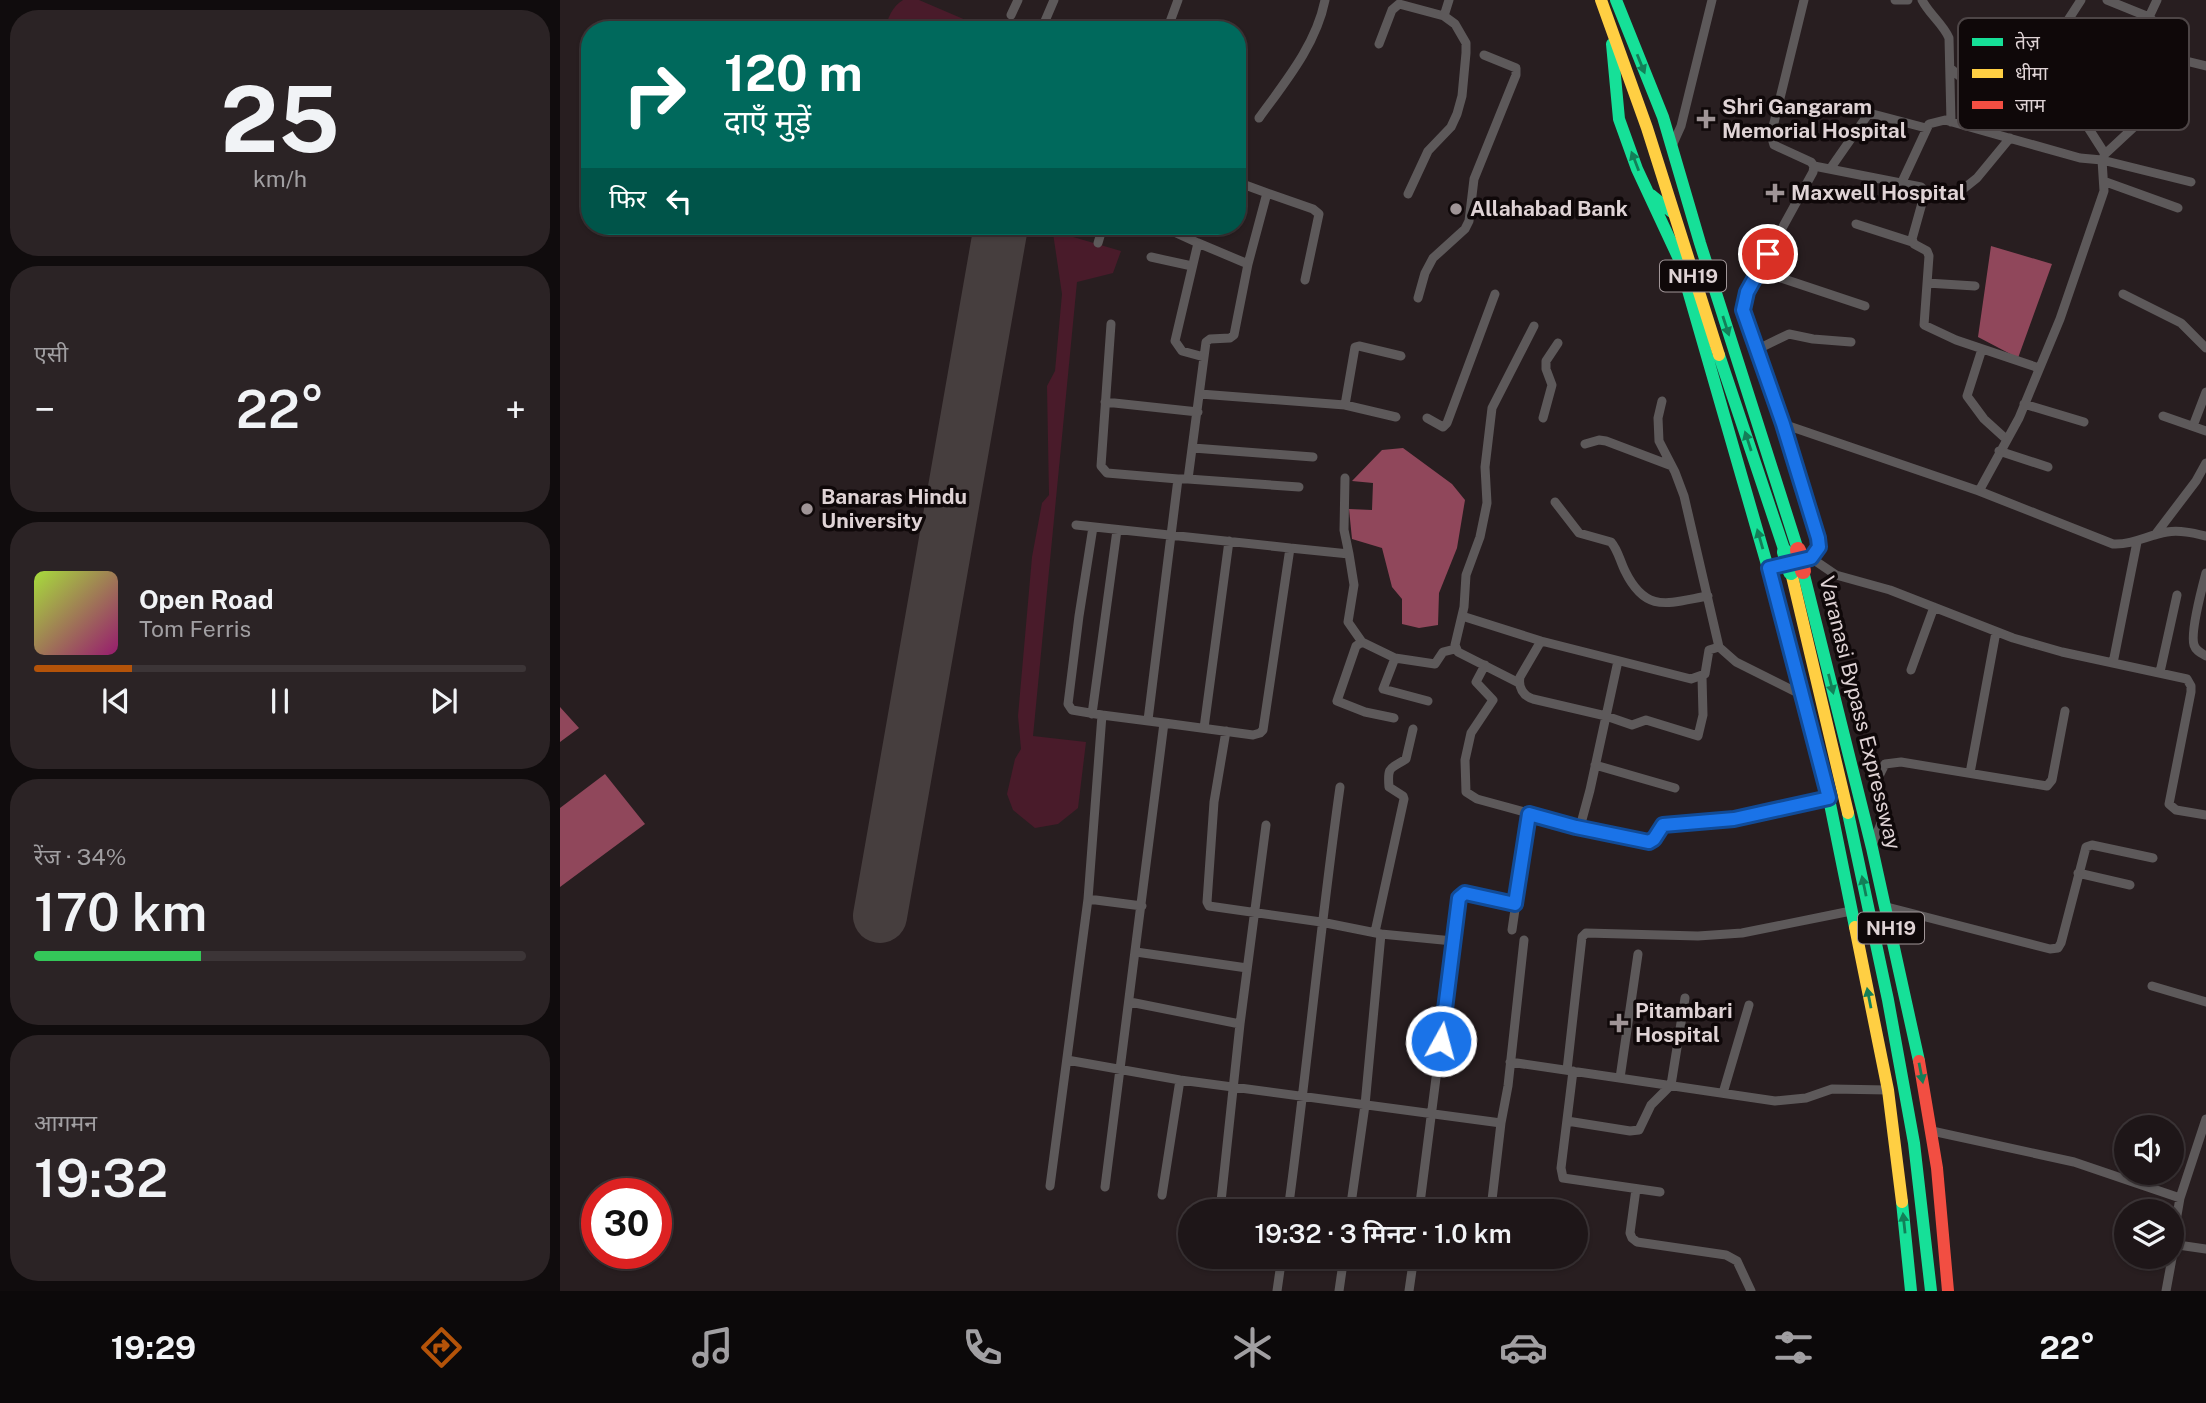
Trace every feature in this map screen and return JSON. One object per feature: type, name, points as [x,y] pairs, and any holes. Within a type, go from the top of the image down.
[{"type":"main road","name":"Varanasi Bypass Expressway","points":[[1601,0],[1647,128],[1672,212],[1798,561],[1891,1015],[1914,1147],[1931,1291]]},
{"type":"main road","name":"Varanasi Bypass Expressway","points":[[1616,0],[1663,117],[1798,561],[1887,907],[1932,1131],[1948,1291]]},
{"type":"main road","points":[[1612,33],[1619,119],[1637,169],[1679,259],[1769,568],[1829,798],[1888,1090],[1911,1291]]},
{"type":"main road","points":[[1651,195],[1672,212]]},
{"type":"street","points":[[1010,15],[1018,0]]},
{"type":"street","points":[[1045,21],[1054,0]]},
{"type":"street","points":[[1170,21],[1178,0]]},
{"type":"street","points":[[1259,118],[1308,46],[1325,0]]},
{"type":"street","points":[[1444,16],[1449,0]]},
{"type":"street","points":[[1671,148],[1681,126],[1712,0]]},
{"type":"street","points":[[1804,0],[1771,135],[1774,145],[1811,162],[1814,166],[1902,182],[1952,198],[1977,178],[2010,138]]},
{"type":"street","points":[[1895,0],[1908,0]]},
{"type":"street","points":[[1922,0],[1949,38],[1951,122]]},
{"type":"street","points":[[2069,18],[2081,0]]},
{"type":"street","points":[[2107,0],[2149,17],[2157,0]]},
{"type":"street","points":[[1379,44],[1395,6],[1404,4],[1444,16],[1455,24],[1466,43],[1462,96],[1451,127],[1428,151],[1408,194]]},
{"type":"street","points":[[1418,298],[1425,273],[1433,258],[1465,229],[1469,221],[1474,179],[1516,75],[1516,68],[1484,55]]},
{"type":"street","points":[[2189,62],[2206,66]]},
{"type":"street","points":[[1950,68],[1958,75]]},
{"type":"street","points":[[1830,169],[1869,113],[1926,128]]},
{"type":"street","points":[[1902,182],[1929,124],[1938,121],[1958,124]]},
{"type":"street","points":[[1980,130],[2080,158],[2104,157],[2191,182]]},
{"type":"street","points":[[1979,491],[2024,404],[2060,319],[2105,191],[2104,157],[2089,130]]},
{"type":"street","points":[[2104,157],[2131,130]]},
{"type":"street","points":[[1769,568],[1798,561],[1819,547],[1783,424],[1743,310],[1747,292],[1814,166]]},
{"type":"street","points":[[2106,182],[2178,208]]},
{"type":"street","points":[[1246,185],[1313,209],[1319,214],[1305,280]]},
{"type":"street","points":[[1912,242],[1924,190]]},
{"type":"street","points":[[1188,479],[1206,342],[1234,335],[1248,264],[1267,193]]},
{"type":"street","points":[[1856,224],[1912,242],[1927,251],[1923,322],[1926,328],[2039,368]]},
{"type":"street","points":[[1098,243],[1100,235]]},
{"type":"street","points":[[1180,235],[1248,264]]},
{"type":"street","points":[[1198,243],[1175,341],[1182,351],[1204,357]]},
{"type":"street","points":[[1151,257],[1192,266]]},
{"type":"street","points":[[1760,271],[1865,306]]},
{"type":"street","points":[[1927,282],[1975,286]]},
{"type":"street","points":[[1427,418],[1443,427],[1447,424],[1495,294]]},
{"type":"street","points":[[2123,294],[2180,323],[2206,348]]},
{"type":"street","points":[[1111,324],[1101,467],[1103,471],[1299,487]]},
{"type":"street","points":[[1455,649],[1466,575],[1480,537],[1487,503],[1485,467],[1492,408],[1534,326]]},
{"type":"street","points":[[1756,350],[1789,334],[1851,342]]},
{"type":"street","points":[[1543,418],[1551,389],[1546,361],[1558,343]]},
{"type":"street","points":[[1345,405],[1355,347],[1401,356]]},
{"type":"street","points":[[1982,348],[1967,396],[1984,419],[2006,439]]},
{"type":"street","points":[[2193,426],[2206,391]]},
{"type":"street","points":[[1200,394],[1345,405],[1396,417]]},
{"type":"street","points":[[1662,401],[1658,418],[1659,440],[1686,503],[1719,647],[1737,662],[1802,695]]},
{"type":"street","points":[[1105,402],[1198,412]]},
{"type":"street","points":[[2024,404],[2084,422]]},
{"type":"street","points":[[2163,416],[2206,430]]},
{"type":"street","points":[[1783,424],[1979,491],[2113,544],[2137,542],[2169,532],[2206,536]]},
{"type":"street","points":[[1585,444],[1606,441],[1672,466]]},
{"type":"street","points":[[1193,449],[1313,457]]},
{"type":"street","points":[[1999,451],[2048,467]]},
{"type":"street","points":[[2155,535],[2196,481],[2206,463]]},
{"type":"street","points":[[1345,478],[1344,530],[1354,584],[1348,622],[1362,642],[1395,658],[1435,664],[1443,652],[1455,649],[1519,683],[1529,698],[1606,716],[1632,725],[1646,720],[1698,736],[1703,715],[1702,677],[1706,671],[1709,650],[1719,647]]},
{"type":"street","points":[[1148,720],[1178,479]]},
{"type":"street","points":[[1555,502],[1579,533],[1611,542],[1630,581],[1642,596],[1664,604],[1708,596]]},
{"type":"street","points":[[1076,525],[1349,554]]},
{"type":"street","points":[[1093,527],[1068,704],[1072,710],[1254,734],[1263,730],[1290,548]]},
{"type":"street","points":[[1050,1186],[1088,900],[1097,715],[1117,530]]},
{"type":"street","points":[[1204,728],[1229,541]]},
{"type":"street","points":[[2113,663],[2137,542]]},
{"type":"street","points":[[1798,561],[1890,590],[1996,632],[2062,652],[2187,679],[2191,686],[2169,804],[2176,810],[2206,815]]},
{"type":"street","points":[[2206,573],[2193,639],[2196,649],[2206,656]]},
{"type":"street","points":[[2160,672],[2177,595]]},
{"type":"street","points":[[1911,670],[1934,607]]},
{"type":"street","points":[[1462,616],[1541,641],[1618,661],[1691,679],[1702,677]]},
{"type":"street","points":[[1970,774],[1996,632]]},
{"type":"street","points":[[1519,683],[1541,641]]},
{"type":"street","points":[[1362,642],[1356,646],[1337,701],[1365,712],[1394,718]]},
{"type":"street","points":[[1395,658],[1383,689],[1428,701]]},
{"type":"street","points":[[1580,827],[1618,661]]},
{"type":"street","points":[[1485,665],[1476,682],[1493,701],[1471,733],[1465,760],[1465,792],[1471,797],[1580,827],[1649,842],[1663,825],[1734,819],[1829,798]]},
{"type":"street","points":[[1871,847],[1882,821],[1878,778],[1885,764],[1902,762],[2050,785],[2065,710]]},
{"type":"street","points":[[1105,1187],[1164,723]]},
{"type":"street","points":[[1352,1199],[1365,1104],[1378,933],[1404,799],[1389,787],[1389,770],[1394,764],[1406,759],[1413,729]]},
{"type":"street","points":[[1226,731],[1214,802],[1207,902],[1209,906],[1378,933],[1454,941]]},
{"type":"street","points":[[1595,765],[1675,788]]},
{"type":"street","points":[[1290,1199],[1321,922],[1340,786]]},
{"type":"street","points":[[1512,930],[1529,814]]},
{"type":"street","points":[[1221,1199],[1240,1024],[1266,825]]},
{"type":"street","points":[[1887,907],[2050,949],[2058,948],[2084,850],[2089,846],[2153,858]]},
{"type":"street","points":[[2078,873],[2130,885]]},
{"type":"street","points":[[1420,1199],[1461,894],[1515,904]]},
{"type":"street","points":[[1088,900],[1142,906]]},
{"type":"street","points":[[1660,1192],[1563,1178],[1561,1168],[1582,942],[1586,933],[1698,936],[1742,933],[1852,911]]},
{"type":"street","points":[[1492,1199],[1524,940]]},
{"type":"street","points":[[1136,952],[1247,968]]},
{"type":"street","points":[[1620,1078],[1638,954]]},
{"type":"street","points":[[2152,986],[2206,1002]]},
{"type":"street","points":[[1567,1121],[1635,1132],[1642,1125],[1651,1105],[1671,1085],[1685,998]]},
{"type":"street","points":[[1130,1002],[1240,1024]]},
{"type":"street","points":[[1723,1093],[1749,1005]]},
{"type":"street","points":[[1067,1060],[1180,1080],[1501,1123]]},
{"type":"street","points":[[1510,1062],[1775,1101],[1806,1098],[1832,1089],[1888,1090]]},
{"type":"street","points":[[1161,1195],[1180,1080]]},
{"type":"street","points":[[1932,1131],[2074,1162],[2180,1198],[2206,1119]]},
{"type":"street","points":[[1636,1189],[1630,1233],[1632,1238],[1637,1242],[1726,1255],[1737,1261],[1751,1291]]},
{"type":"street","points":[[2184,1246],[2206,1249]]},
{"type":"street","points":[[1277,1291],[1280,1269]]},
{"type":"street","points":[[1339,1291],[1342,1269]]},
{"type":"street","points":[[1409,1291],[1412,1269]]},
{"type":"street","points":[[2166,1291],[2170,1269]]},
{"type":"shaded area","points":[[903,0],[919,0],[968,21],[888,21],[896,6]]},
{"type":"shaded area","points":[[1053,235],[1066,235],[1121,251],[1113,273],[1077,282],[1033,736],[1086,742],[1078,808],[1058,824],[1035,828],[1013,810],[1007,794],[1015,759],[1021,749],[1018,716],[1032,557],[1042,503],[1049,495],[1047,386],[1055,371],[1062,294]]},
{"type":"shaded area","points":[[1991,246],[2052,264],[2018,358],[1978,337]]},
{"type":"shaded area","points":[[1403,448],[1452,484],[1465,500],[1457,548],[1439,593],[1438,625],[1419,628],[1402,624],[1402,599],[1392,587],[1382,548],[1352,539],[1349,509],[1372,510],[1373,483],[1352,481],[1382,450]]},
{"type":"shaded area","points":[[560,707],[579,728],[560,742]]},
{"type":"shaded area","points":[[605,774],[645,824],[560,887],[560,808]]},
{"type":"runway","points":[[880,916],[999,235]]},
{"type":"traffic: fast","points":[[1616,0],[1663,117],[1700,243],[1798,550]]},
{"type":"traffic: fast","points":[[1612,44],[1619,119],[1637,169],[1679,259],[1768,568],[1828,794],[1855,927]]},
{"type":"traffic: fast","points":[[1651,195],[1672,212]]},
{"type":"traffic: fast","points":[[1719,355],[1785,552]]},
{"type":"traffic: fast","points":[[1785,552],[1791,572]]},
{"type":"traffic: fast","points":[[1803,571],[1872,848],[1919,1061]]},
{"type":"traffic: fast","points":[[1848,813],[1888,1000],[1914,1143],[1931,1291]]},
{"type":"traffic: fast","points":[[1902,1202],[1911,1291]]},
{"type":"traffic: slow","points":[[1601,0],[1647,128],[1719,355]]},
{"type":"traffic: slow","points":[[1791,572],[1848,813]]},
{"type":"traffic: slow","points":[[1855,927],[1888,1090],[1902,1202]]},
{"type":"traffic: jam","points":[[1798,550],[1803,571]]},
{"type":"traffic: jam","points":[[1919,1061],[1937,1168],[1948,1291]]},
{"type":"place","name":"Shri Gangaram Memorial Hospital","points":[[1706,119]]},
{"type":"place","name":"Maxwell Hospital","points":[[1775,193]]},
{"type":"place","name":"Allahabad Bank","points":[[1456,209]]},
{"type":"place","name":"Banaras Hindu University","points":[[807,509]]},
{"type":"place","name":"Pitambari Hospital","points":[[1619,1023]]},
{"type":"route","points":[[1441,1041],[1459,898],[1465,893],[1515,904],[1529,814],[1649,842],[1663,825],[1734,819],[1829,798],[1769,568],[1811,558],[1819,547],[1783,424],[1743,310],[1747,292],[1768,254]]}]
